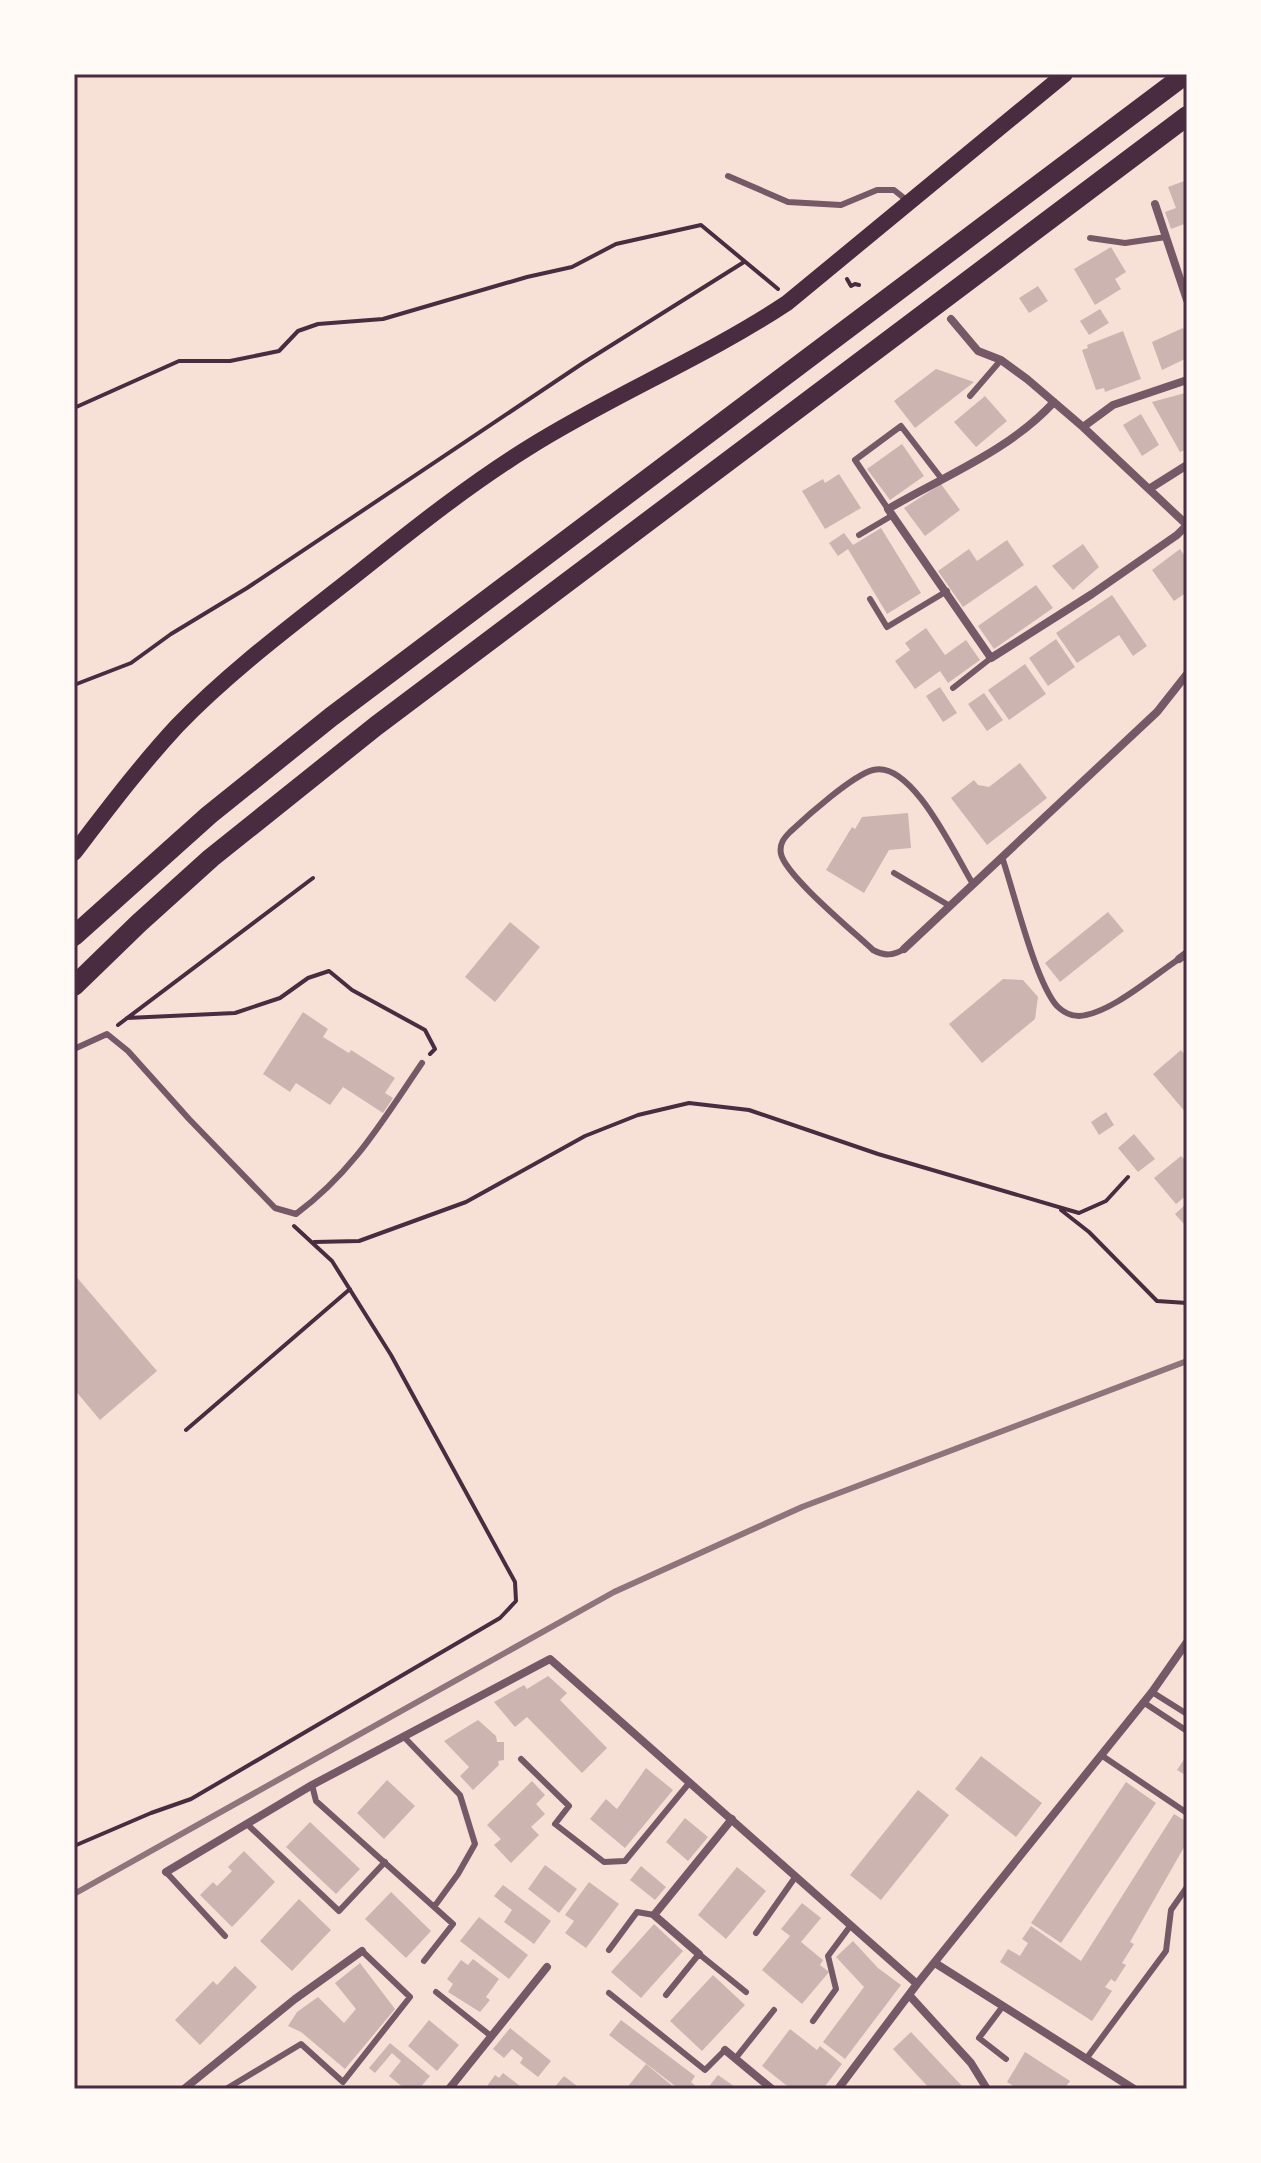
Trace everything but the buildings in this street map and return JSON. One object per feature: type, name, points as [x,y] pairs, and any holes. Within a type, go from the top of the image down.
[{"type":"highway","points":[[74,936],[209,815],[331,717],[1186,74]]},
{"type":"highway","points":[[74,986],[211,858],[376,726],[1187,116]]},
{"type":"main road","points":[[74,853],[127,783],[179,725],[248,661],[426,520],[526,449],[740,334],[787,303],[1065,74]]},
{"type":"street","points":[[1155,204],[1184,280],[1187,300]]},
{"type":"street","points":[[951,319],[978,351],[1001,360],[1054,402],[1187,525],[1092,594],[991,658],[891,512],[941,478],[1009,440],[1038,420],[1054,402]]},
{"type":"street","points":[[1083,427],[1113,405],[1187,380]]},
{"type":"street","points":[[1149,489],[1187,465]]},
{"type":"street","points":[[904,949],[1157,712],[1187,674]]},
{"type":"street","points":[[838,2089],[917,1984],[1152,1692],[1187,1642]]},
{"type":"street","points":[[166,1872],[312,1785],[550,1659],[917,1984]]},
{"type":"street","points":[[699,1954],[654,1915],[732,1819]]},
{"type":"street","points":[[184,2089],[295,1999],[362,1951]]},
{"type":"street","points":[[935,1963],[1134,2089]]},
{"type":"street","points":[[449,2089],[547,1967]]},
{"type":"street","points":[[909,1995],[971,2063],[987,2089]]},
{"type":"street","points":[[725,2050],[772,2089]]},
{"type":"lane","points":[[728,176],[788,202],[841,205],[877,190],[894,190],[909,202]]},
{"type":"lane","points":[[1090,238],[1125,243],[1166,237]]},
{"type":"lane","points":[[970,396],[1001,360]]},
{"type":"lane","points":[[859,535],[891,512],[855,460],[901,426],[941,478]]},
{"type":"lane","points":[[870,599],[887,627],[947,591]]},
{"type":"lane","points":[[953,688],[991,658]]},
{"type":"lane","points":[[904,949],[889,955],[873,950],[792,873],[780,852],[782,841],[790,832],[858,778],[870,770],[884,769],[897,773],[918,795],[973,884]]},
{"type":"lane","points":[[1002,857],[1036,962],[1051,996],[1062,1011],[1070,1015],[1093,1013],[1117,1001],[1183,956]]},
{"type":"lane","points":[[894,873],[950,906]]},
{"type":"lane","points":[[74,1049],[107,1034],[128,1051],[275,1208],[296,1214],[325,1192],[364,1148],[422,1063]]},
{"type":"lane","points":[[1152,1692],[1187,1714]]},
{"type":"lane","points":[[1143,1702],[1187,1731]]},
{"type":"lane","points":[[404,1737],[460,1795],[475,1844],[434,1907]]},
{"type":"lane","points":[[1101,1755],[1187,1813]]},
{"type":"lane","points":[[521,1759],[569,1806],[555,1824],[604,1862],[625,1861],[690,1782]]},
{"type":"lane","points":[[312,1785],[316,1801],[453,1924],[424,1961]]},
{"type":"lane","points":[[247,1824],[339,1911],[385,1862]]},
{"type":"lane","points":[[166,1872],[225,1936]]},
{"type":"lane","points":[[756,1933],[796,1876]]},
{"type":"lane","points":[[1086,2059],[1166,1951],[1171,1910],[1187,1887]]},
{"type":"lane","points":[[609,1950],[637,1912],[654,1915]]},
{"type":"lane","points":[[813,2021],[836,1989],[828,1956],[851,1925]]},
{"type":"lane","points":[[226,2089],[301,2044],[343,2082],[410,1997],[362,1951]]},
{"type":"lane","points":[[666,1995],[699,1954],[746,1992]]},
{"type":"lane","points":[[436,1992],[491,2036]]},
{"type":"lane","points":[[609,1993],[705,2070],[725,2050]]},
{"type":"lane","points":[[1003,2006],[979,2038],[1006,2059]]},
{"type":"lane","points":[[735,2059],[774,2010]]},
{"type":"path","points":[[74,408],[179,361],[230,361],[279,351],[298,331],[318,324],[383,319],[572,267],[616,244],[701,225],[784,294]]},
{"type":"path","points":[[74,685],[131,663],[583,363],[744,262]]},
{"type":"path","points":[[854,274],[846,280],[851,286],[859,285]]},
{"type":"path","points":[[107,1034],[313,878]]},
{"type":"path","points":[[127,1018],[235,1013],[280,998],[308,978],[329,971],[352,990],[425,1030],[435,1049],[422,1063]]},
{"type":"path","points":[[312,1242],[359,1241],[372,1237],[466,1202],[585,1136],[638,1115],[689,1103],[749,1110],[878,1154],[1079,1213],[1106,1201],[1128,1177]]},
{"type":"path","points":[[74,1846],[191,1799],[500,1618],[516,1601],[515,1582],[391,1355],[332,1261],[275,1208]]},
{"type":"path","points":[[1059,1209],[1089,1232],[1157,1301],[1187,1303]]},
{"type":"path","points":[[186,1430],[350,1289]]},
{"type":"railway","points":[[74,1894],[614,1592],[802,1507],[1187,1361]]}]
